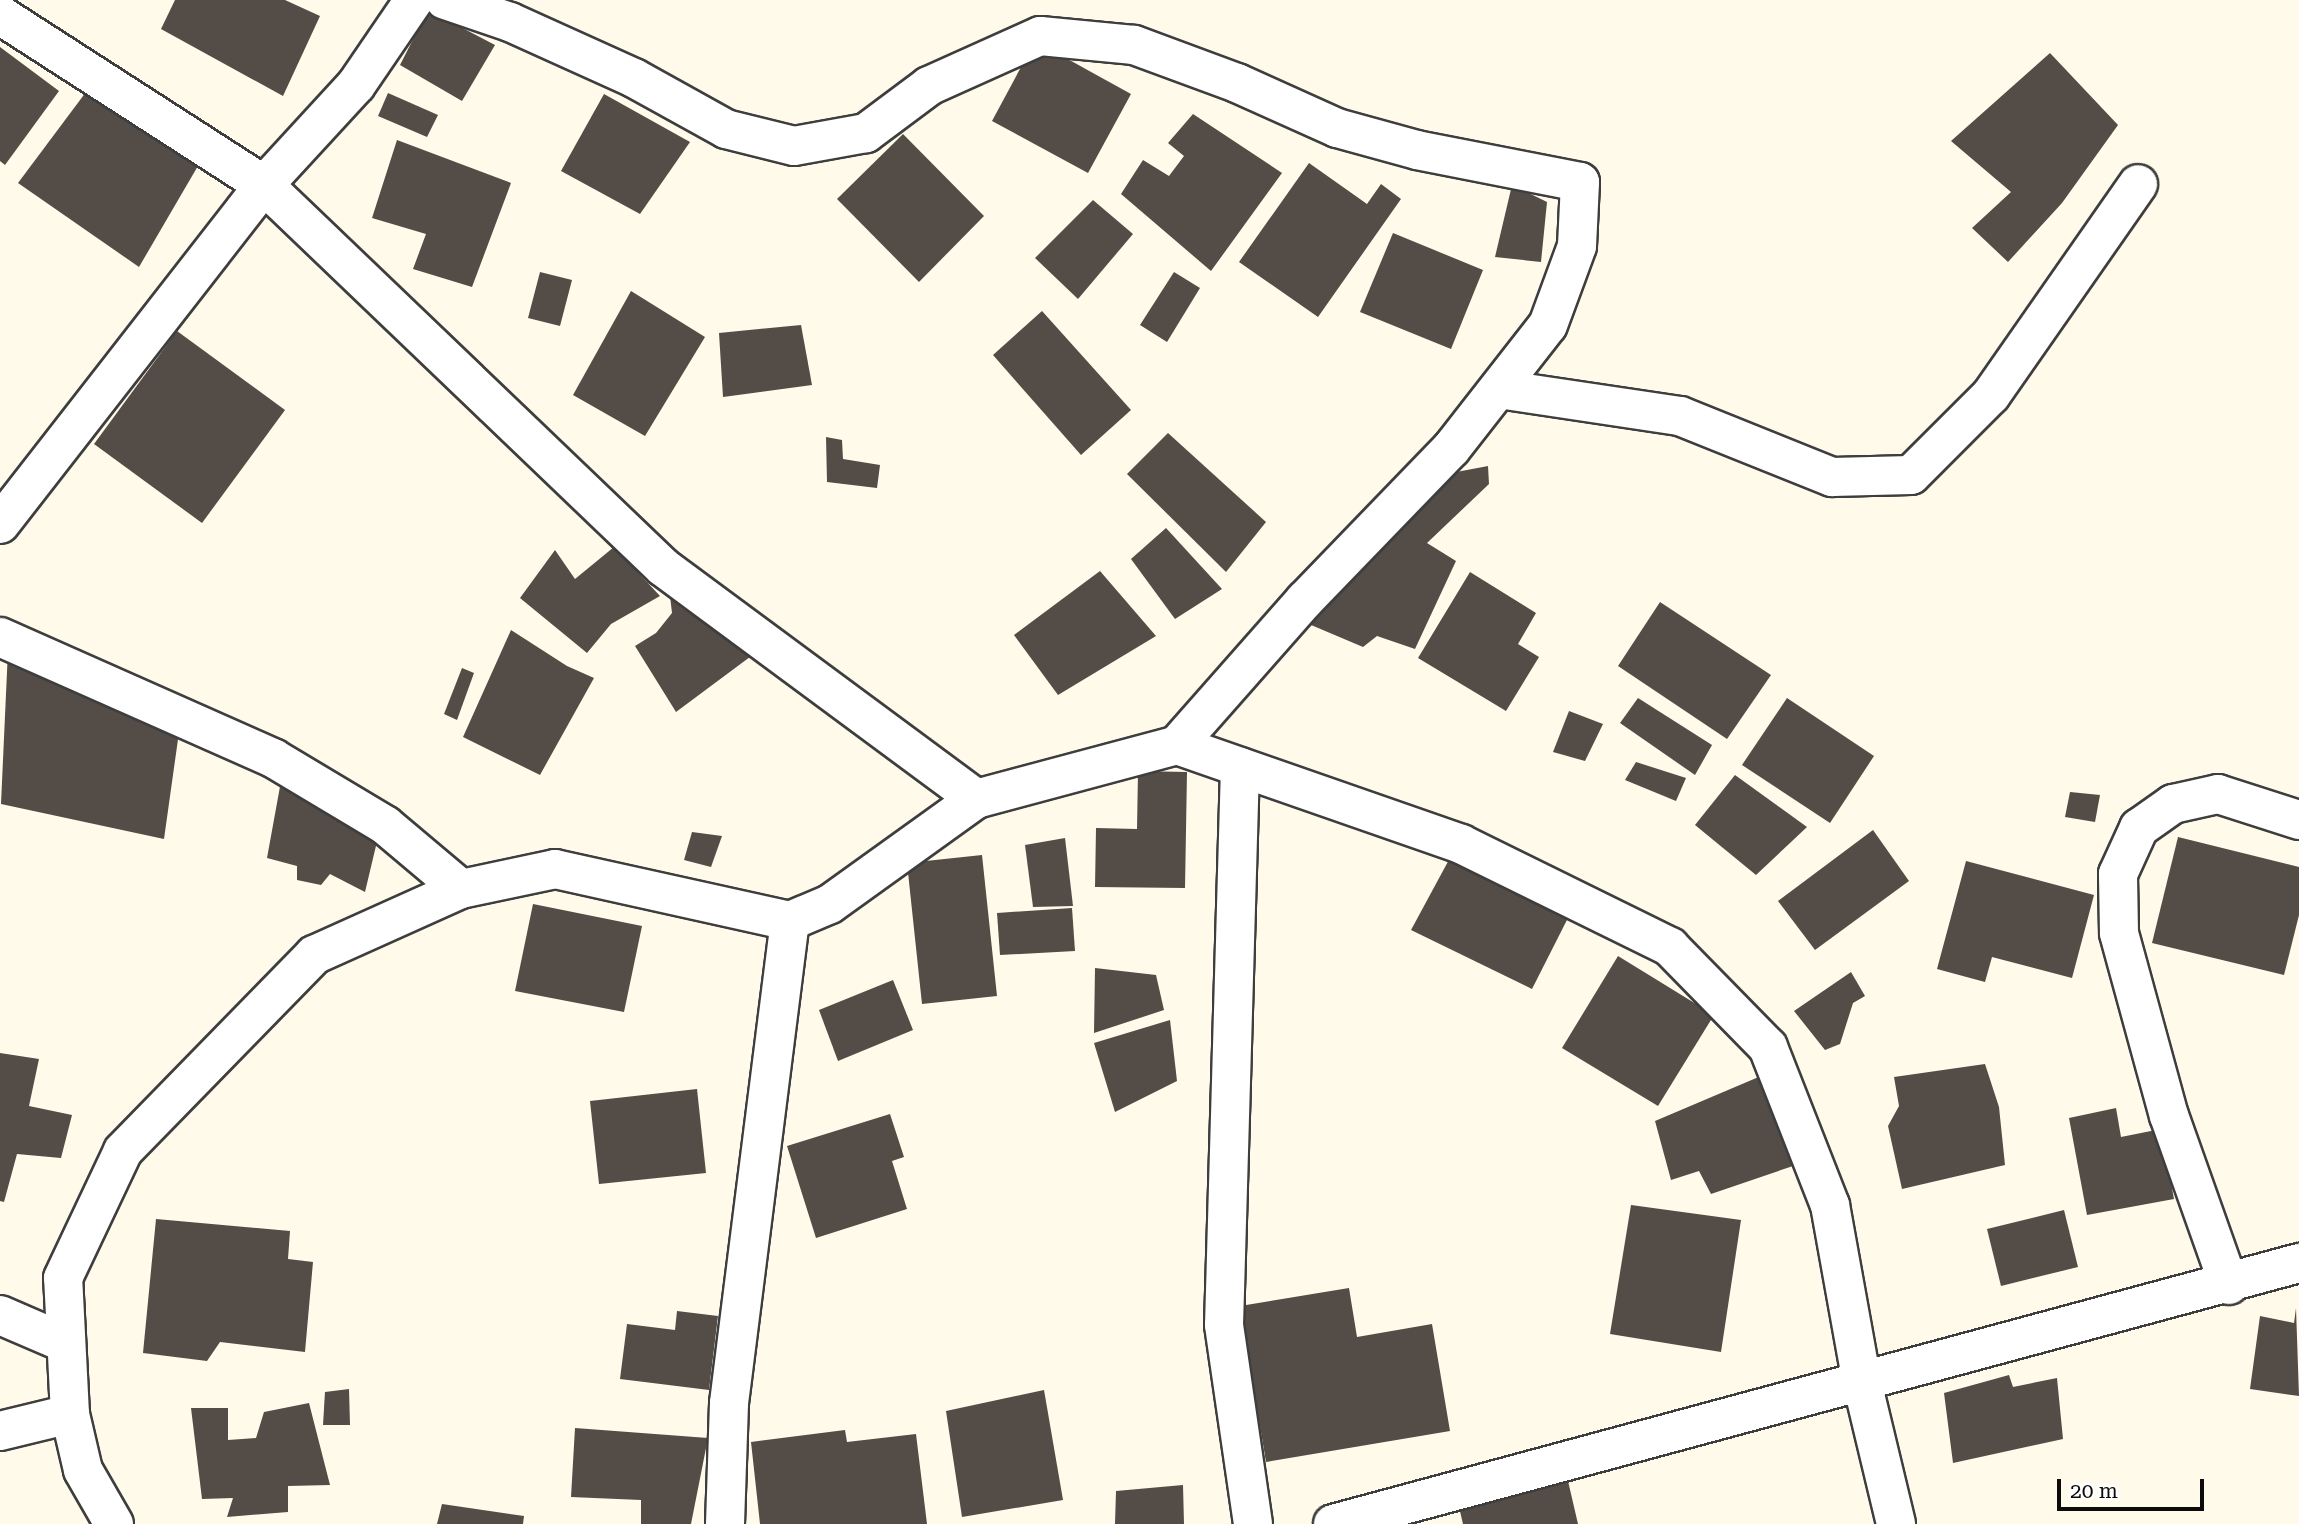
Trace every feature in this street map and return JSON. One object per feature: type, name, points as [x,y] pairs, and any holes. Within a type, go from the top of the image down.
[{"type":"street","points":[[0,524],[264,185],[356,85],[414,0]]},
{"type":"street","points":[[114,1524],[83,1470],[70,1414],[63,1278],[123,1151],[314,955],[461,889],[555,869],[790,921],[830,904],[976,799],[1177,745],[1305,600],[1451,449],[1548,326],[1577,246],[1580,182],[1417,150],[1337,128],[1237,83],[1134,45],[1040,36],[929,86],[866,132],[794,146],[726,129],[621,73],[510,22],[445,0]]},
{"type":"street","points":[[0,15],[264,185],[663,567],[976,799]]},
{"type":"street","points":[[1499,389],[1680,416],[1832,477],[1910,475],[1991,395],[2137,184]]},
{"type":"street","points":[[0,637],[272,758],[385,825],[461,889]]},
{"type":"street","points":[[1177,745],[1461,844],[1670,947],[1768,1047],[1830,1205],[1862,1382],[1896,1524]]},
{"type":"street","points":[[1240,767],[1224,1325],[1253,1524]]},
{"type":"street","points":[[2229,1285],[2169,1116],[2119,933],[2118,874],[2139,828],[2173,804],[2218,794],[2299,820]]},
{"type":"street","points":[[725,1524],[729,1403],[790,921]]},
{"type":"street","points":[[1333,1524],[2229,1285],[2299,1263]]},
{"type":"street","points":[[0,1315],[65,1343]]},
{"type":"street","points":[[0,1431],[70,1414]]},
{"type":"building","points":[[175,0],[285,0],[320,16],[283,96],[161,29]]},
{"type":"building","points":[[428,10],[495,45],[462,101],[400,65]]},
{"type":"building","points":[[1035,41],[1131,94],[1088,173],[992,121]]},
{"type":"building","points":[[0,47],[59,91],[5,165],[0,161]]},
{"type":"building","points":[[2050,53],[2118,125],[2062,203],[2008,262],[1972,228],[2011,192],[1951,141]]},
{"type":"building","points":[[92,84],[202,159],[139,267],[18,183]]},
{"type":"building","points":[[388,93],[438,115],[427,137],[378,116]]},
{"type":"building","points":[[604,94],[690,142],[640,214],[561,171]]},
{"type":"building","points":[[1193,114],[1282,173],[1211,271],[1121,194],[1143,160],[1169,176],[1184,156],[1168,143]]},
{"type":"building","points":[[903,134],[984,216],[919,282],[837,199]]},
{"type":"building","points":[[397,140],[511,183],[472,287],[413,269],[426,234],[372,218]]},
{"type":"building","points":[[1309,163],[1367,204],[1381,184],[1401,199],[1318,317],[1239,262]]},
{"type":"building","points":[[1512,185],[1547,202],[1541,262],[1495,257]]},
{"type":"building","points":[[1093,200],[1133,234],[1078,299],[1035,258]]},
{"type":"building","points":[[1393,233],[1483,270],[1451,349],[1360,312]]},
{"type":"building","points":[[540,272],[572,280],[560,326],[528,318]]},
{"type":"building","points":[[1174,272],[1200,288],[1167,342],[1140,325]]},
{"type":"building","points":[[631,291],[705,337],[645,436],[573,395]]},
{"type":"building","points":[[1042,311],[1131,410],[1081,455],[993,355]]},
{"type":"building","points":[[801,325],[812,385],[723,397],[719,333]]},
{"type":"building","points":[[177,331],[285,410],[202,523],[94,444]]},
{"type":"building","points":[[1168,433],[1266,522],[1226,572],[1127,474]]},
{"type":"building","points":[[826,437],[842,440],[843,459],[880,465],[877,488],[827,482]]},
{"type":"building","points":[[1488,466],[1489,484],[1427,543],[1456,561],[1415,649],[1377,636],[1363,647],[1304,622],[1430,477]]},
{"type":"building","points":[[1166,528],[1222,589],[1175,619],[1131,559]]},
{"type":"building","points":[[614,547],[660,596],[611,624],[587,653],[520,598],[555,550],[575,579]]},
{"type":"building","points":[[1100,571],[1156,636],[1058,695],[1014,635]]},
{"type":"building","points":[[1470,572],[1536,613],[1518,644],[1539,657],[1506,711],[1418,658]]},
{"type":"building","points":[[681,584],[762,648],[676,712],[635,646],[656,633],[672,613],[670,596]]},
{"type":"building","points":[[1660,602],[1771,675],[1727,739],[1618,666]]},
{"type":"building","points":[[511,630],[567,666],[594,678],[540,775],[463,737]]},
{"type":"building","points":[[8,650],[180,725],[164,839],[1,804]]},
{"type":"building","points":[[462,668],[474,673],[457,720],[444,714]]},
{"type":"building","points":[[1638,698],[1712,745],[1695,775],[1620,723]]},
{"type":"building","points":[[1787,698],[1874,756],[1830,823],[1742,765]]},
{"type":"building","points":[[1569,711],[1603,724],[1585,761],[1553,752]]},
{"type":"building","points":[[1636,762],[1686,778],[1676,801],[1625,780]]},
{"type":"building","points":[[283,770],[380,829],[365,892],[330,874],[321,885],[297,880],[297,866],[267,858]]},
{"type":"building","points":[[1138,771],[1187,772],[1185,888],[1095,887],[1096,828],[1137,829]]},
{"type":"building","points":[[1735,775],[1807,827],[1756,875],[1695,825]]},
{"type":"building","points":[[2070,792],[2100,795],[2095,822],[2065,817]]},
{"type":"building","points":[[1873,830],[1909,881],[1815,950],[1778,901]]},
{"type":"building","points":[[692,832],[722,836],[711,867],[684,860]]},
{"type":"building","points":[[2178,837],[2299,867],[2299,915],[2284,975],[2152,943]]},
{"type":"building","points":[[1065,838],[1073,906],[1033,907],[1025,845]]},
{"type":"building","points":[[982,855],[997,996],[922,1004],[907,863]]},
{"type":"building","points":[[1451,856],[1572,910],[1532,989],[1411,930]]},
{"type":"building","points":[[1966,861],[2094,895],[2072,978],[1992,957],[1985,982],[1937,969]]},
{"type":"building","points":[[533,904],[642,926],[624,1012],[515,991]]},
{"type":"building","points":[[1072,908],[1075,951],[1000,955],[997,913]]},
{"type":"building","points":[[1618,956],[1714,1015],[1658,1106],[1562,1048]]},
{"type":"building","points":[[1095,968],[1156,975],[1164,1010],[1094,1033]]},
{"type":"building","points":[[1851,972],[1865,996],[1853,1003],[1840,1044],[1825,1050],[1794,1011]]},
{"type":"building","points":[[893,980],[913,1030],[838,1061],[819,1010]]},
{"type":"building","points":[[1170,1020],[1177,1081],[1115,1112],[1094,1043]]},
{"type":"building","points":[[0,1053],[39,1059],[29,1106],[72,1115],[61,1158],[17,1154],[4,1202],[0,1201]]},
{"type":"building","points":[[1985,1064],[1999,1107],[2005,1165],[1902,1189],[1888,1126],[1899,1106],[1894,1077]]},
{"type":"building","points":[[1761,1076],[1793,1166],[1711,1194],[1699,1171],[1671,1180],[1655,1121]]},
{"type":"building","points":[[697,1089],[706,1173],[599,1184],[590,1101]]},
{"type":"building","points":[[2116,1108],[2121,1137],[2161,1129],[2174,1199],[2087,1215],[2069,1118]]},
{"type":"building","points":[[890,1114],[904,1157],[892,1161],[907,1209],[816,1238],[787,1146]]},
{"type":"building","points":[[1631,1205],[1741,1220],[1721,1352],[1610,1334]]},
{"type":"building","points":[[2064,1210],[2078,1267],[2001,1286],[1987,1229]]},
{"type":"building","points":[[156,1219],[290,1231],[288,1259],[313,1262],[305,1352],[220,1342],[207,1361],[143,1353]]},
{"type":"building","points":[[1349,1288],[1357,1337],[1432,1324],[1450,1431],[1266,1462],[1240,1306]]},
{"type":"building","points":[[2296,1308],[2299,1396],[2250,1389],[2260,1316],[2294,1323]]},
{"type":"building","points":[[677,1311],[718,1316],[709,1390],[620,1379],[627,1324],[675,1330]]},
{"type":"building","points":[[2009,1375],[2013,1387],[2057,1378],[2063,1439],[1953,1463],[1944,1393]]},
{"type":"building","points":[[349,1389],[350,1425],[323,1425],[325,1392]]},
{"type":"building","points":[[1044,1390],[1063,1500],[962,1517],[946,1411]]},
{"type":"building","points":[[309,1403],[330,1485],[288,1486],[288,1512],[227,1517],[233,1498],[202,1499],[191,1408],[228,1408],[228,1440],[256,1438],[264,1412]]},
{"type":"building","points":[[575,1428],[708,1438],[691,1524],[641,1524],[641,1500],[571,1497]]},
{"type":"building","points":[[845,1430],[847,1442],[916,1434],[927,1524],[760,1524],[751,1442]]},
{"type":"building","points":[[1568,1481],[1578,1524],[1463,1524],[1459,1507]]},
{"type":"building","points":[[1183,1485],[1184,1524],[1115,1524],[1116,1491]]},
{"type":"building","points":[[442,1504],[524,1516],[523,1524],[437,1524]]}]
